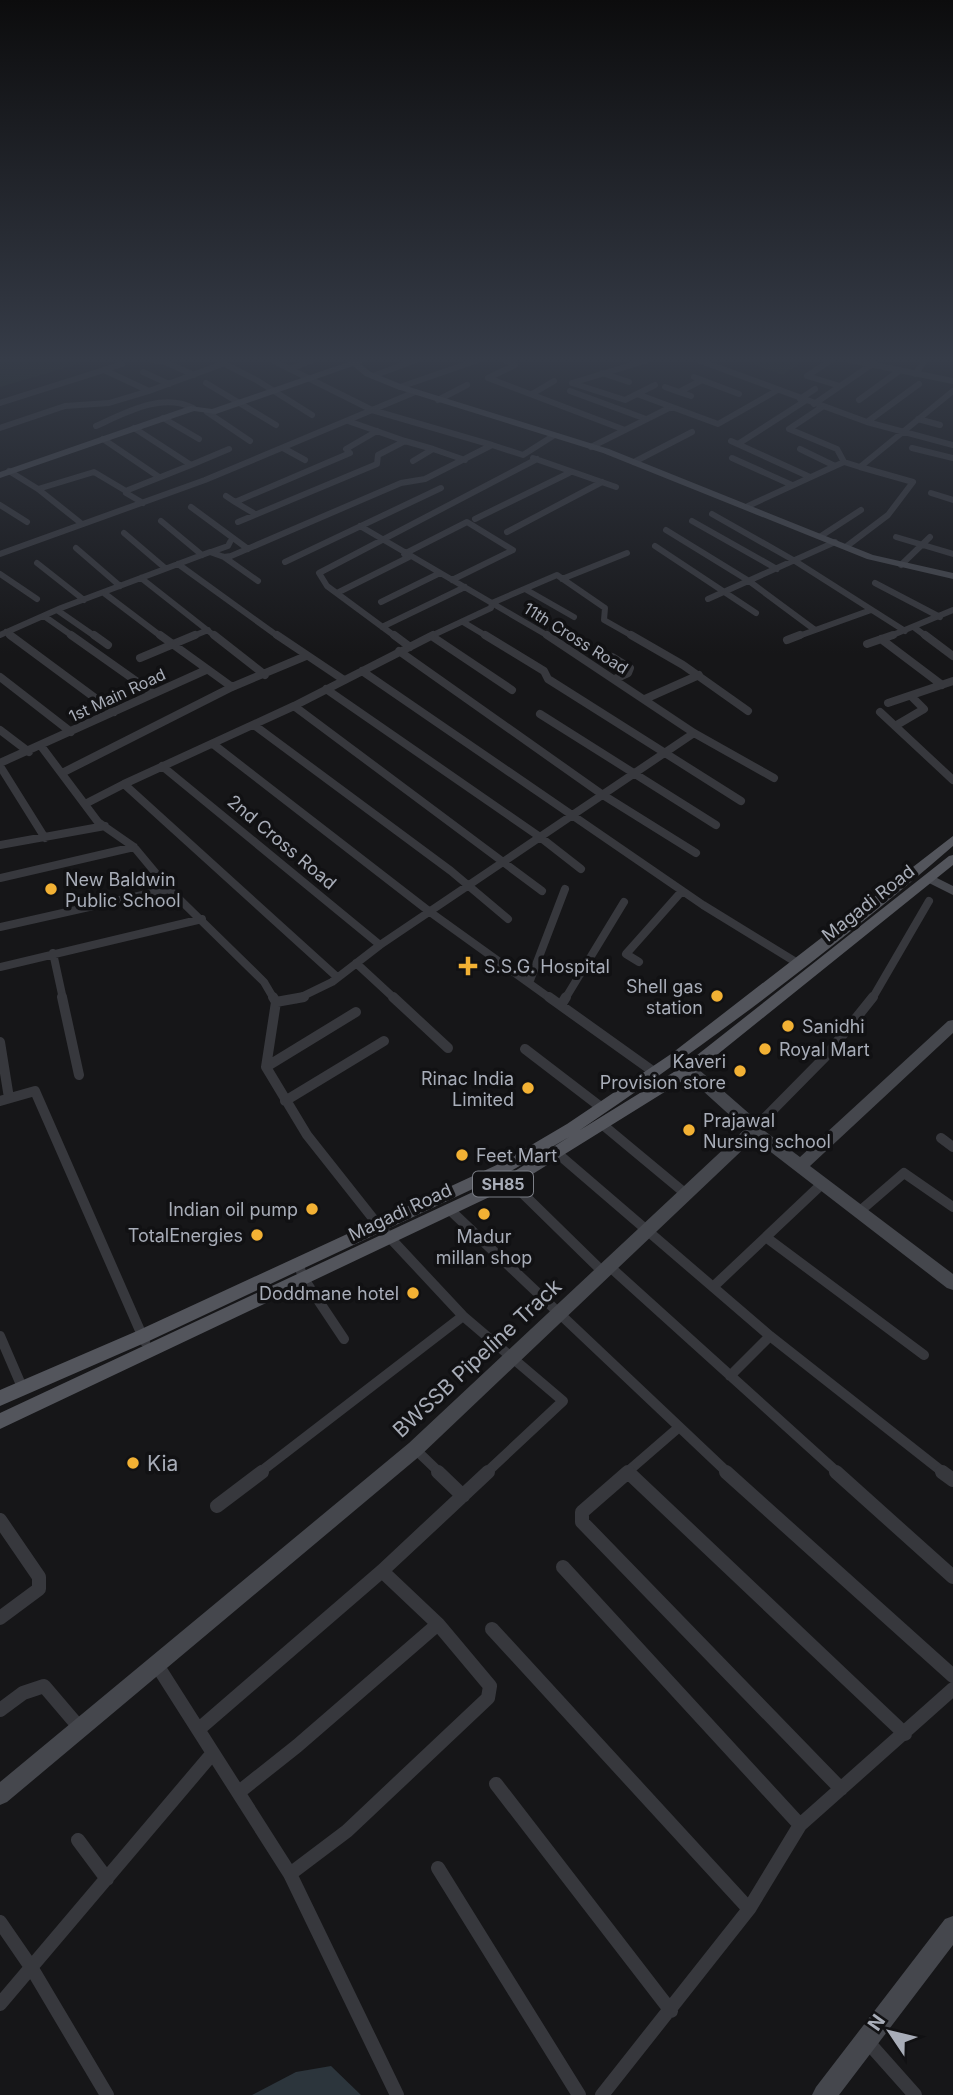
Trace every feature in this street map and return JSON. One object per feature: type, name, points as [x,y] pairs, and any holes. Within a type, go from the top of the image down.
[{"type":"main road","name":"Magadi Road","points":[[0,1398],[143,1336],[506,1167],[602,1108],[676,1058],[799,964],[953,840]]},
{"type":"main road","name":"Magadi Road","points":[[0,1421],[510,1181],[687,1070],[953,859]]},
{"type":"street","points":[[5,473],[49,458]]},
{"type":"street","points":[[131,458],[159,477]]},
{"type":"street","points":[[180,458],[191,465]]},
{"type":"street","points":[[127,491],[208,458]]},
{"type":"street","points":[[0,554],[259,458]]},
{"type":"street","points":[[301,458],[305,460]]},
{"type":"street","points":[[235,502],[339,458]]},
{"type":"street","points":[[238,522],[377,464],[378,458]]},
{"type":"street","points":[[413,461],[418,458]]},
{"type":"street","points":[[459,458],[465,460]]},
{"type":"street","points":[[224,557],[401,483],[425,480],[469,458]]},
{"type":"street","points":[[533,458],[569,473],[616,487]]},
{"type":"street","points":[[622,458],[847,547],[901,565],[953,576]]},
{"type":"street","points":[[634,462],[642,458]]},
{"type":"street","points":[[732,458],[792,485]]},
{"type":"street","points":[[768,458],[810,477]]},
{"type":"street","points":[[818,458],[835,466]]},
{"type":"street","points":[[842,458],[844,462]]},
{"type":"street","points":[[860,467],[871,458]]},
{"type":"street","points":[[410,647],[321,580],[319,573],[537,459]]},
{"type":"street","points":[[748,506],[844,462],[914,482],[888,515],[847,547]]},
{"type":"street","points":[[38,489],[94,472],[143,503]]},
{"type":"street","points":[[5,473],[38,489],[82,524]]},
{"type":"street","points":[[475,519],[569,473]]},
{"type":"street","points":[[507,532],[602,482]]},
{"type":"street","points":[[285,562],[441,488]]},
{"type":"street","points":[[932,493],[953,500]]},
{"type":"street","points":[[226,496],[255,514]]},
{"type":"street","points":[[0,505],[26,522]]},
{"type":"street","points":[[191,508],[248,549]]},
{"type":"street","points":[[821,536],[861,510]]},
{"type":"street","points":[[712,514],[795,561],[905,631]]},
{"type":"street","points":[[161,521],[202,555]]},
{"type":"street","points":[[692,521],[777,569]]},
{"type":"street","points":[[337,593],[467,522],[513,550],[452,580]]},
{"type":"street","points":[[740,530],[752,524]]},
{"type":"street","name":"11th Cross Road","points":[[360,526],[407,556],[571,649],[694,733],[774,778]]},
{"type":"street","points":[[666,530],[749,581],[815,631]]},
{"type":"street","points":[[124,533],[165,568]]},
{"type":"street","points":[[895,537],[953,554]]},
{"type":"street","points":[[901,565],[930,537]]},
{"type":"street","points":[[708,599],[835,541]]},
{"type":"street","points":[[3,633],[165,568],[228,546],[230,542]]},
{"type":"street","points":[[655,546],[756,613]]},
{"type":"street","points":[[76,548],[120,586]]},
{"type":"street","points":[[211,552],[224,557],[258,581]]},
{"type":"street","points":[[562,579],[627,553]]},
{"type":"street","points":[[37,563],[84,600]]},
{"type":"street","points":[[178,564],[344,680]]},
{"type":"street","points":[[381,602],[440,573]]},
{"type":"street","points":[[0,574],[37,599]]},
{"type":"street","points":[[85,804],[294,706],[399,651],[491,608],[492,603],[557,575],[605,608],[604,620],[699,675],[748,711]]},
{"type":"street","points":[[141,578],[265,675]]},
{"type":"street","points":[[875,583],[940,617]]},
{"type":"street","points":[[382,626],[465,587]]},
{"type":"street","points":[[525,589],[574,617]]},
{"type":"street","points":[[104,593],[232,687]]},
{"type":"street","points":[[57,610],[108,645]]},
{"type":"street","points":[[787,640],[871,610]]},
{"type":"street","points":[[867,644],[915,628],[953,610]]},
{"type":"street","points":[[44,616],[153,693]]},
{"type":"street","points":[[463,622],[544,671],[548,679],[741,801]]},
{"type":"street","points":[[915,628],[953,656]]},
{"type":"street","points":[[140,658],[208,630]]},
{"type":"street","points":[[3,633],[114,712]]},
{"type":"street","points":[[433,637],[512,690]]},
{"type":"street","points":[[881,639],[942,685]]},
{"type":"street","points":[[399,651],[603,795],[696,853]]},
{"type":"street","points":[[62,773],[232,687],[306,656]]},
{"type":"street","points":[[612,657],[630,668],[628,673],[615,679]]},
{"type":"street","name":"1st Main Road","points":[[0,764],[206,670]]},
{"type":"street","points":[[362,671],[682,891],[799,964]]},
{"type":"street","points":[[645,699],[699,675]]},
{"type":"street","points":[[0,677],[71,732]]},
{"type":"street","points":[[888,703],[953,681]]},
{"type":"street","points":[[327,689],[540,837],[581,869]]},
{"type":"street","points":[[895,726],[923,709],[911,696]]},
{"type":"street","points":[[294,706],[542,891]]},
{"type":"street","points":[[880,712],[953,780]]},
{"type":"street","points":[[540,713],[716,825]]},
{"type":"street","points":[[254,725],[468,885],[508,919]]},
{"type":"street","points":[[0,730],[29,752]]},
{"type":"street","points":[[276,1002],[302,998],[337,978],[380,945],[694,733]]},
{"type":"street","points":[[213,744],[430,912],[653,1072]]},
{"type":"street","points":[[41,746],[98,822],[134,847],[169,889],[264,982],[276,1002],[266,1067],[307,1135],[379,1226],[463,1316],[563,1401],[382,1572],[199,1729]]},
{"type":"street","points":[[0,764],[45,838]]},
{"type":"street","name":"2nd Cross Road","points":[[162,766],[380,945]]},
{"type":"street","points":[[124,784],[337,978]]},
{"type":"street","points":[[0,845],[106,826]]},
{"type":"street","points":[[0,878],[134,847]]},
{"type":"street","points":[[930,879],[953,891]]},
{"type":"street","points":[[0,926],[169,889]]},
{"type":"street","points":[[528,983],[565,889]]},
{"type":"street","points":[[639,962],[626,954],[682,891]]},
{"type":"street","name":"BWSSB Pipeline Track","points":[[0,1795],[415,1448],[753,1130],[825,1057],[870,1003],[929,901]]},
{"type":"street","points":[[561,1005],[624,902]]},
{"type":"street","points":[[0,967],[202,919]]},
{"type":"street","points":[[53,953],[79,1075]]},
{"type":"street","points":[[356,963],[448,1048]]},
{"type":"street","points":[[266,1067],[356,1012]]},
{"type":"street","points":[[800,1166],[953,1025]]},
{"type":"street","points":[[285,1101],[384,1041]]},
{"type":"street","points":[[0,1042],[5,1099],[36,1091],[149,1352]]},
{"type":"street","points":[[526,1049],[602,1108]]},
{"type":"street","points":[[676,1058],[747,1120],[753,1130],[951,1278]]},
{"type":"street","points":[[603,1125],[686,1194]]},
{"type":"street","points":[[941,1138],[953,1146]]},
{"type":"street","points":[[557,1153],[770,1336],[953,1480]]},
{"type":"street","points":[[860,1211],[904,1173],[953,1208]]},
{"type":"street","points":[[510,1181],[953,1577]]},
{"type":"street","points":[[713,1287],[768,1238],[823,1183]]},
{"type":"street","points":[[450,1210],[678,1428],[953,1676]]},
{"type":"street","points":[[768,1238],[924,1355]]},
{"type":"street","points":[[298,1264],[304,1279],[344,1339]]},
{"type":"street","points":[[217,1506],[463,1316]]},
{"type":"street","points":[[0,1336],[22,1387]]},
{"type":"street","points":[[730,1376],[770,1336]]},
{"type":"street","points":[[678,1428],[582,1512],[582,1522],[841,1789]]},
{"type":"street","points":[[415,1448],[463,1496]]},
{"type":"street","points":[[628,1472],[905,1734]]},
{"type":"street","points":[[0,1520],[39,1577],[39,1589],[0,1618]]},
{"type":"street","points":[[563,1567],[800,1825]]},
{"type":"street","points":[[290,1874],[347,1831],[488,1698],[490,1686],[438,1624],[382,1572]]},
{"type":"street","points":[[239,1791],[297,1746],[438,1624]]},
{"type":"street","points":[[492,1629],[749,1909]]},
{"type":"street","points":[[157,1665],[290,1874],[397,2095]]},
{"type":"street","points":[[0,1710],[23,1693],[44,1686],[79,1727]]},
{"type":"street","points":[[602,2095],[749,1909],[800,1825],[953,1689]]},
{"type":"street","points":[[0,2004],[212,1754]]},
{"type":"street","points":[[496,1784],[671,2011]]},
{"type":"street","points":[[78,1840],[107,1879]]},
{"type":"street","points":[[438,1868],[579,2095]]},
{"type":"street","points":[[0,1922],[31,1967],[107,2095]]},
{"type":"street","points":[[824,2095],[953,1927]]},
{"type":"street","points":[[866,2041],[915,2095]]},
{"type":"shaded area","points":[[331,2066],[361,2095],[252,2095],[296,2072]]},
{"type":"place","name":"New Baldwin Public School","points":[[51,889]]},
{"type":"place","name":"S.S.G. Hospital","points":[[468,966]]},
{"type":"place","name":"Shell gas station","points":[[717,996]]},
{"type":"place","name":"Sanidhi","points":[[788,1026]]},
{"type":"place","name":"Royal Mart","points":[[765,1049]]},
{"type":"place","name":"Kaveri Provision store","points":[[740,1071]]},
{"type":"place","name":"Rinac India Limited","points":[[528,1088]]},
{"type":"place","name":"Prajawal Nursing school","points":[[689,1130]]},
{"type":"place","name":"Feet Mart","points":[[462,1155]]},
{"type":"place","name":"Indian oil pump","points":[[312,1209]]},
{"type":"place","name":"Madur millan shop","points":[[484,1214]]},
{"type":"place","name":"TotalEnergies","points":[[257,1235]]},
{"type":"place","name":"Doddmane hotel","points":[[413,1293]]},
{"type":"place","name":"Kia","points":[[133,1463]]}]
